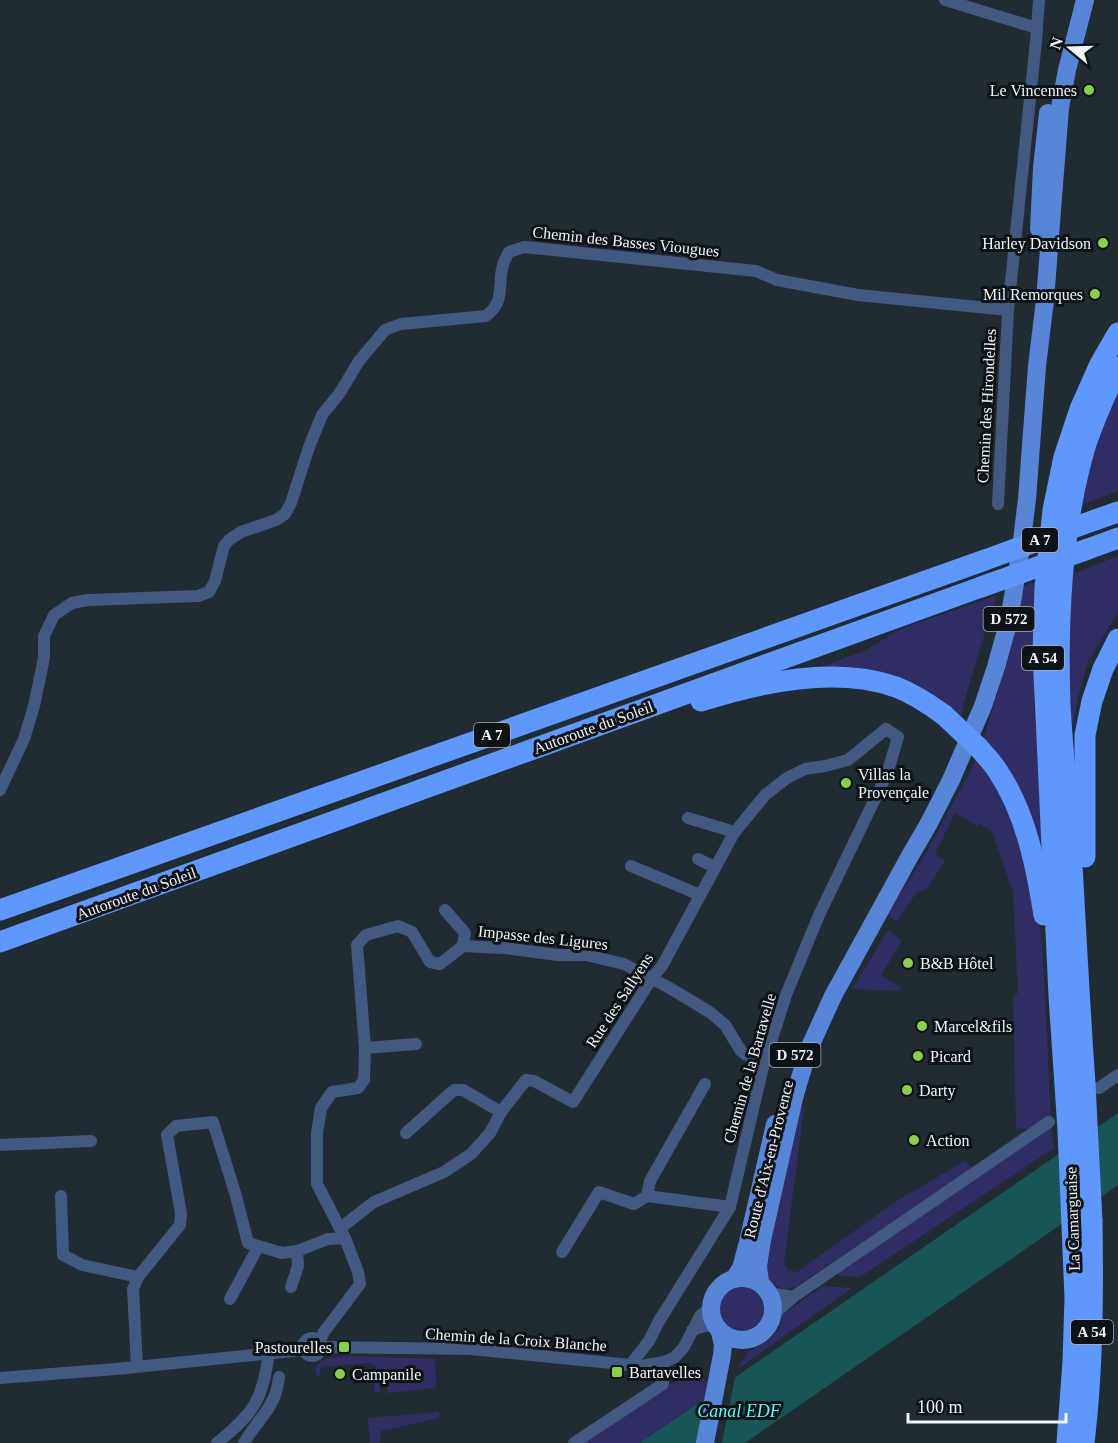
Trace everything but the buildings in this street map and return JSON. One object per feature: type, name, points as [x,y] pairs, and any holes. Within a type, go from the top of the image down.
[{"type":"highway","name":"A 54","points":[[1061,1129],[1043,653],[1045,587],[1053,510],[1065,457],[1084,400],[1100,364],[1118,333]]},
{"type":"highway","name":"A 54","points":[[1081,1022],[1070,828],[1060,704],[1062,584],[1071,506],[1085,448],[1099,406],[1118,367]]},
{"type":"highway","name":"Autoroute du Soleil","points":[[0,910],[1118,512]]},
{"type":"highway","name":"Autoroute du Soleil","points":[[0,942],[1118,538]]},
{"type":"highway","points":[[1081,1022],[1085,906],[1085,735],[1092,701],[1103,669],[1118,639]]},
{"type":"highway","points":[[484,767],[754,686],[785,680],[824,677],[861,679],[896,687],[920,698],[944,715],[979,748],[997,770],[1015,804],[1028,836],[1040,890],[1055,991]]},
{"type":"highway","name":"La Camarguaise","points":[[1081,1022],[1092,1086],[1093,1296],[1084,1443]]},
{"type":"highway","points":[[1059,1443],[1063,1404],[1069,1238],[1061,1129]]},
{"type":"highway","name":"La Camarguaise","points":[[1067,1443],[1075,1298],[1069,1238]]},
{"type":"main road","name":"Route d'Aix-en-Provence","points":[[1037,366],[1035,298],[1042,168],[1048,107],[1054,72],[1079,0]]},
{"type":"main road","name":"Route d'Aix-en-Provence","points":[[764,1288],[758,1266],[762,1240],[794,1098],[808,1051],[833,996],[951,780],[983,706],[1009,620],[1026,509],[1060,108],[1067,69],[1085,0]]},
{"type":"main road","name":"Route d'Aix-en-Provence","points":[[734,1279],[741,1268],[781,1098],[798,1047],[818,999],[842,955],[911,854]]},
{"type":"main road","points":[[705,1443],[734,1350],[764,1332],[773,1315],[773,1305],[764,1288],[752,1279],[734,1279],[725,1283],[713,1298],[715,1321],[728,1337],[736,1340],[734,1350],[715,1443]]},
{"type":"street","points":[[945,0],[1037,28]]},
{"type":"street","name":"Chemin des Hirondelles","points":[[998,504],[1008,310],[1039,0]]},
{"type":"street","points":[[1023,166],[1042,168]]},
{"type":"street","name":"Chemin des Basses Viougues","points":[[0,790],[24,739],[44,658],[44,636],[54,615],[72,603],[88,600],[198,596],[209,592],[215,581],[224,546],[229,540],[241,532],[276,520],[285,514],[322,416],[339,394],[359,361],[385,330],[401,324],[486,316],[494,310],[498,303],[503,264],[509,252],[524,247],[756,271],[777,280],[858,295],[1008,310]]},
{"type":"street","name":"Rue des Sallyens","points":[[342,1233],[343,1226],[374,1202],[444,1172],[471,1154],[490,1133],[501,1112],[526,1080],[534,1081],[573,1102],[662,966],[734,833],[765,795],[787,778],[805,769],[848,760],[886,729],[898,737]]},
{"type":"street","name":"Chemin de la Bartavelle","points":[[631,1364],[649,1341],[730,1207],[763,1067],[786,995],[819,915],[887,774],[898,737]]},
{"type":"street","points":[[688,818],[734,833]]},
{"type":"street","points":[[698,859],[715,867]]},
{"type":"street","points":[[631,866],[700,895]]},
{"type":"street","points":[[0,1378],[303,1350],[308,1339],[314,1339],[320,1344],[324,1332],[360,1284],[358,1272],[342,1233],[317,1184],[317,1133],[321,1108],[332,1092],[358,1088],[364,1080],[357,945],[366,935],[398,926],[412,932],[430,962],[440,964],[463,946],[465,933],[446,910]]},
{"type":"street","name":"Impasse des Ligures","points":[[463,946],[504,948],[558,955],[586,955],[624,964],[711,1013],[725,1025],[741,1051],[763,1067]]},
{"type":"street","points":[[364,1048],[416,1044]]},
{"type":"street","points":[[1092,1086],[1118,1075]]},
{"type":"street","points":[[646,1196],[650,1181],[705,1084]]},
{"type":"street","points":[[406,1132],[454,1090],[462,1090],[501,1112]]},
{"type":"street","points":[[137,1366],[133,1289],[138,1277],[180,1225],[167,1134],[176,1126],[213,1122],[237,1196],[248,1243],[282,1253],[297,1251],[342,1233]]},
{"type":"street","points":[[773,1315],[792,1297],[1061,1129]]},
{"type":"street","points":[[0,1145],[91,1141]]},
{"type":"street","points":[[562,1252],[599,1192],[634,1204],[646,1196],[730,1207]]},
{"type":"street","points":[[61,1196],[63,1255],[82,1265],[138,1277]]},
{"type":"street","points":[[230,1299],[258,1247]]},
{"type":"street","points":[[291,1287],[298,1266],[297,1251]]},
{"type":"street","points":[[764,1288],[792,1297]]},
{"type":"street","points":[[574,1443],[663,1384],[664,1362],[675,1358],[684,1347],[700,1316],[715,1321]]},
{"type":"street","points":[[692,1330],[715,1321]]},
{"type":"street","name":"Chemin de la Croix Blanche","points":[[320,1344],[471,1349],[641,1366],[664,1362]]},
{"type":"street","points":[[217,1443],[253,1410],[264,1385],[269,1352]]},
{"type":"street","points":[[244,1443],[276,1394],[279,1377]]},
{"type":"shaded area","points":[[1118,386],[1118,491],[1079,506],[1092,454]]},
{"type":"shaded area","points":[[1118,556],[1118,612],[1087,664],[1071,736],[1070,575]]},
{"type":"shaded area","points":[[1035,582],[1034,705],[1044,871],[984,738],[1007,662],[1024,586]]},
{"type":"shaded area","points":[[996,596],[963,705],[962,716],[938,700],[784,672],[797,668],[823,666],[867,650],[895,632],[911,625]]},
{"type":"shaded area","points":[[978,752],[1006,794],[1037,905],[1043,953],[1051,1120],[1036,1130],[1016,1128],[1013,996],[1018,993],[1013,892],[992,832],[979,823],[977,826],[955,813],[935,854],[945,861],[927,889],[916,893],[897,922],[887,914],[925,855],[972,768]]},
{"type":"shaded area","points":[[888,930],[901,940],[901,943],[881,975],[901,988],[899,991],[852,989]]},
{"type":"shaded area","points":[[798,1106],[804,1107],[784,1264],[789,1271],[797,1272],[895,1202],[965,1161],[972,1168],[798,1285],[785,1290],[768,1278],[765,1258]]},
{"type":"shaded area","points":[[1051,1127],[1054,1148],[860,1277],[839,1276],[838,1272]]},
{"type":"shaded area","points":[[823,1286],[852,1288],[739,1368],[740,1362],[749,1352],[770,1339],[779,1328],[782,1315]]},
{"type":"shaded area","points":[[741,1287],[756,1294],[763,1309],[756,1324],[741,1331],[726,1324],[719,1309],[726,1294]]},
{"type":"shaded area","points":[[349,1356],[435,1359],[436,1388],[387,1393],[387,1385],[380,1382],[380,1392],[374,1392],[376,1367],[370,1363],[321,1367],[320,1375],[316,1375],[315,1368],[322,1361]]},
{"type":"shaded area","points":[[691,1373],[701,1375],[713,1392],[640,1443],[585,1443],[684,1375]]},
{"type":"shaded area","points":[[439,1412],[439,1418],[381,1431],[380,1443],[370,1443],[368,1418]]},
{"type":"water","name":"Canal EDF","points":[[1118,1113],[1118,1185],[745,1443],[640,1443]]},
{"type":"pier","points":[[736,1373],[722,1443],[702,1443],[713,1389]]},
{"type":"place","name":"Le Vincennes","points":[[1089,90]]},
{"type":"place","name":"Harley Davidson","points":[[1103,243]]},
{"type":"place","name":"Mil Remorques","points":[[1095,294]]},
{"type":"place","name":"Villas la Provençale","points":[[846,783]]},
{"type":"place","name":"B&B Hôtel","points":[[908,963]]},
{"type":"place","name":"Marcel&fils","points":[[922,1026]]},
{"type":"place","name":"Picard","points":[[918,1056]]},
{"type":"place","name":"Darty","points":[[907,1090]]},
{"type":"place","name":"Action","points":[[914,1140]]},
{"type":"place","name":"Pastourelles","points":[[344,1347]]},
{"type":"place","name":"Bartavelles","points":[[617,1372]]},
{"type":"place","name":"Campanile","points":[[340,1374]]}]
